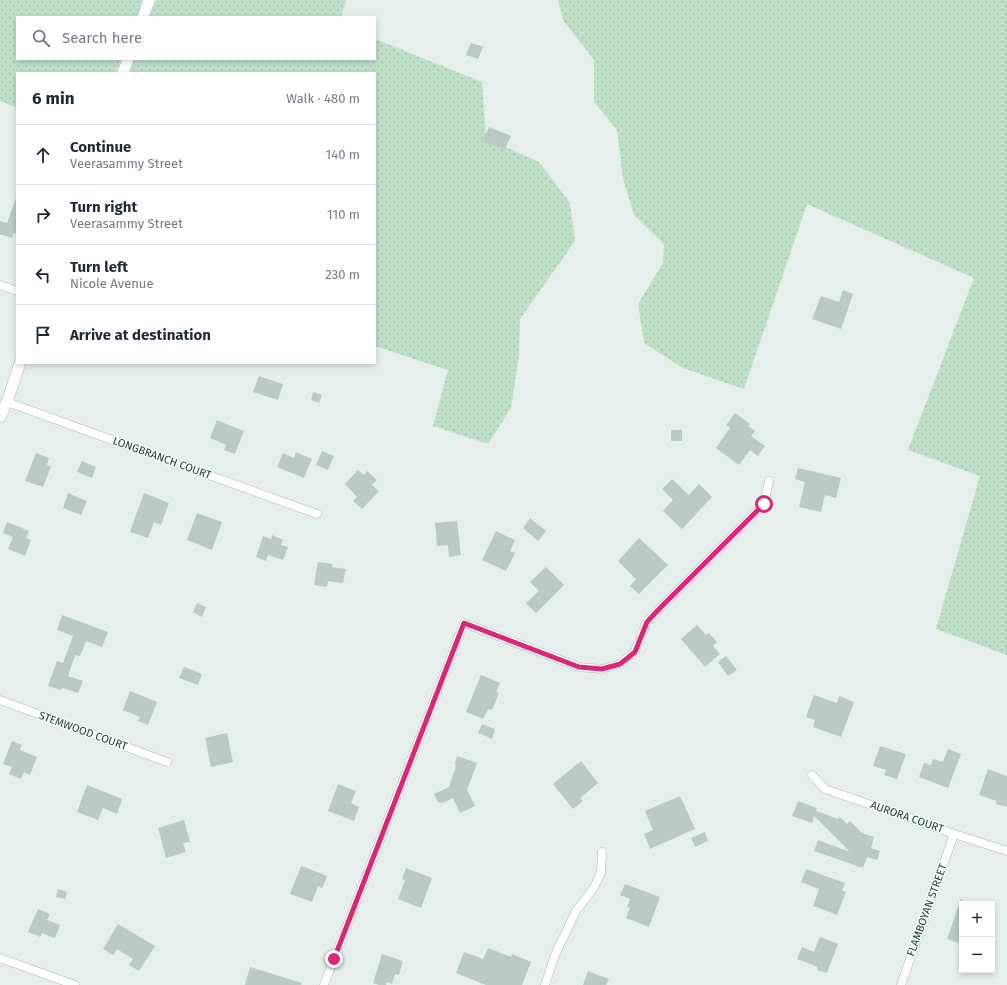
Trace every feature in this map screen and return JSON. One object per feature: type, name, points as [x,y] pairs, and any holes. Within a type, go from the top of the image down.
[{"type":"street","points":[[143,16],[149,0]]},
{"type":"street","points":[[123,72],[128,60]]},
{"type":"street","points":[[0,285],[16,292]]},
{"type":"street","points":[[0,417],[7,402],[20,364]]},
{"type":"street","name":"LONGBRANCH COURT","points":[[7,402],[317,514]]},
{"type":"street","points":[[324,985],[464,623],[579,667],[602,669],[620,664],[635,652],[647,622],[764,504],[770,481]]},
{"type":"street","name":"STEMWOOD COURT","points":[[0,700],[167,762]]},
{"type":"street","name":"AURORA COURT","points":[[812,774],[825,789],[954,834],[1007,850]]},
{"type":"street","name":"FLAMBOYAN STREET","points":[[901,985],[954,834]]},
{"type":"street","points":[[545,985],[555,955],[576,911],[592,889],[601,872],[602,852]]},
{"type":"street","points":[[0,958],[76,985]]},
{"type":"green space","points":[[0,0],[143,0],[137,16],[16,16],[16,60],[121,60],[116,72],[16,72],[16,108],[0,101]]},
{"type":"green space","points":[[156,0],[346,0],[341,16],[149,16]]},
{"type":"green space","points":[[558,0],[1007,0],[1007,655],[936,629],[980,476],[908,450],[974,278],[807,204],[744,389],[683,368],[644,343],[638,304],[663,263],[664,244],[634,215],[623,178],[617,130],[594,102],[594,60],[563,20]]},
{"type":"green space","points":[[376,39],[482,82],[486,138],[539,162],[570,203],[575,241],[520,319],[519,355],[511,408],[488,444],[433,426],[448,370],[376,346],[376,72],[129,72],[134,60],[376,60]]},
{"type":"building","points":[[471,43],[483,47],[478,59],[466,55]]},
{"type":"building","points":[[489,127],[511,136],[505,149],[483,141]]},
{"type":"building","points":[[16,198],[16,234],[14,233],[12,238],[0,234],[0,221],[7,223]]},
{"type":"building","points":[[843,290],[853,294],[841,329],[812,319],[821,296],[839,302]]},
{"type":"building","points":[[259,376],[283,384],[278,400],[253,392]]},
{"type":"building","points":[[313,392],[322,395],[319,403],[311,400]]},
{"type":"building","points":[[735,413],[750,424],[748,426],[755,431],[751,436],[765,446],[758,456],[750,450],[739,465],[716,448],[730,428],[726,425]]},
{"type":"building","points":[[217,420],[244,431],[235,454],[224,450],[226,445],[210,438]]},
{"type":"building","points":[[671,430],[682,430],[682,441],[671,441]]},
{"type":"building","points":[[322,451],[334,456],[328,470],[316,465]]},
{"type":"building","points":[[296,452],[312,459],[304,478],[277,467],[283,453],[294,458]]},
{"type":"building","points":[[36,453],[49,458],[47,465],[51,467],[43,487],[25,481]]},
{"type":"building","points":[[82,461],[96,467],[92,478],[77,472]]},
{"type":"building","points":[[798,468],[841,478],[836,498],[825,495],[821,512],[799,507],[805,482],[795,479]]},
{"type":"building","points":[[358,470],[364,475],[367,471],[377,480],[372,485],[379,491],[362,509],[353,501],[357,497],[345,484]]},
{"type":"building","points":[[672,479],[689,495],[699,484],[712,497],[682,529],[663,511],[673,500],[662,489]]},
{"type":"building","points":[[68,493],[87,501],[81,515],[63,508]]},
{"type":"building","points":[[144,493],[169,503],[161,525],[154,522],[148,538],[130,532]]},
{"type":"building","points":[[197,513],[222,522],[212,550],[187,540]]},
{"type":"building","points":[[530,518],[546,531],[538,541],[523,528]]},
{"type":"building","points":[[457,521],[461,555],[449,557],[448,545],[437,546],[435,523]]},
{"type":"building","points":[[7,522],[29,531],[26,538],[31,540],[25,556],[8,549],[13,537],[3,533]]},
{"type":"building","points":[[496,531],[515,540],[510,551],[515,553],[506,571],[482,560]]},
{"type":"building","points":[[272,535],[283,540],[281,545],[288,547],[283,560],[268,555],[266,561],[256,557],[263,536],[271,539]]},
{"type":"building","points":[[639,538],[668,565],[639,594],[630,586],[636,579],[618,561]]},
{"type":"building","points":[[318,562],[333,564],[332,567],[346,569],[343,583],[328,581],[327,587],[314,585]]},
{"type":"building","points":[[546,567],[564,585],[536,613],[526,603],[539,591],[530,582]]},
{"type":"building","points":[[197,603],[206,607],[202,617],[193,612]]},
{"type":"building","points":[[62,615],[108,632],[102,647],[86,641],[80,656],[75,655],[68,676],[83,681],[78,693],[62,688],[61,690],[48,686],[57,661],[63,663],[73,636],[57,630]]},
{"type":"building","points":[[697,625],[706,635],[709,633],[717,642],[713,646],[720,654],[705,667],[681,639]]},
{"type":"building","points":[[726,656],[737,670],[728,676],[718,662]]},
{"type":"building","points":[[184,667],[202,674],[198,685],[179,678]]},
{"type":"building","points":[[481,675],[500,683],[496,692],[499,693],[492,710],[488,709],[483,719],[466,712]]},
{"type":"building","points":[[130,691],[157,702],[148,725],[138,721],[140,717],[123,710]]},
{"type":"building","points":[[814,695],[837,703],[839,696],[854,702],[841,737],[813,727],[815,720],[806,717]]},
{"type":"building","points":[[482,724],[495,729],[492,739],[478,733]]},
{"type":"building","points":[[227,733],[233,762],[211,767],[205,738]]},
{"type":"building","points":[[12,741],[22,745],[20,750],[37,757],[30,775],[24,772],[21,779],[9,774],[12,767],[3,764]]},
{"type":"building","points":[[880,746],[906,754],[897,779],[884,775],[886,770],[873,766]]},
{"type":"building","points":[[948,749],[961,754],[948,788],[919,777],[924,763],[931,765],[933,759],[943,762]]},
{"type":"building","points":[[457,756],[477,763],[467,790],[475,806],[460,813],[453,798],[443,803],[438,802],[434,794],[449,787],[456,766],[455,763]]},
{"type":"building","points":[[581,761],[598,783],[580,798],[583,801],[573,809],[553,784]]},
{"type":"building","points":[[988,769],[1007,776],[1007,807],[996,804],[997,801],[979,795]]},
{"type":"building","points":[[338,784],[356,791],[351,803],[359,807],[354,821],[328,811]]},
{"type":"building","points":[[87,785],[122,799],[117,814],[103,808],[98,820],[77,812]]},
{"type":"building","points":[[680,796],[695,829],[650,849],[644,834],[653,830],[645,811]]},
{"type":"building","points":[[798,801],[817,808],[816,811],[838,819],[840,817],[847,824],[850,821],[862,833],[874,837],[871,848],[880,851],[877,860],[867,857],[863,868],[814,851],[818,840],[850,852],[814,816],[812,823],[792,816]]},
{"type":"building","points":[[184,820],[190,842],[183,843],[186,852],[166,858],[158,828]]},
{"type":"building","points":[[705,832],[708,841],[695,847],[691,838]]},
{"type":"building","points":[[301,866],[327,876],[322,888],[318,886],[312,902],[290,894]]},
{"type":"building","points":[[406,868],[432,878],[421,908],[398,899],[405,880],[402,879]]},
{"type":"building","points":[[806,869],[845,883],[842,890],[846,892],[837,915],[813,906],[819,889],[801,882]]},
{"type":"building","points":[[625,884],[660,897],[649,927],[626,918],[630,908],[627,907],[630,899],[620,895]]},
{"type":"building","points":[[58,889],[67,892],[65,899],[56,897]]},
{"type":"building","points":[[959,905],[959,943],[947,939]]},
{"type":"building","points":[[38,909],[50,914],[47,920],[60,925],[55,938],[42,933],[40,937],[28,932]]},
{"type":"building","points":[[118,924],[155,946],[139,971],[129,965],[133,959],[117,949],[113,955],[103,949]]},
{"type":"building","points":[[820,937],[838,944],[827,973],[817,970],[818,967],[797,959],[802,947],[814,952]]},
{"type":"building","points":[[488,948],[511,957],[512,954],[531,962],[522,985],[486,985],[456,973],[464,952],[483,959]]},
{"type":"building","points":[[382,954],[403,961],[399,975],[395,974],[392,984],[387,982],[386,985],[373,983]]},
{"type":"building","points":[[250,967],[302,983],[301,985],[245,985]]},
{"type":"building","points":[[588,971],[609,979],[606,985],[583,985]]},
{"type":"route","points":[[334,959],[464,623],[579,667],[602,669],[620,664],[635,652],[647,622],[764,504]]}]
